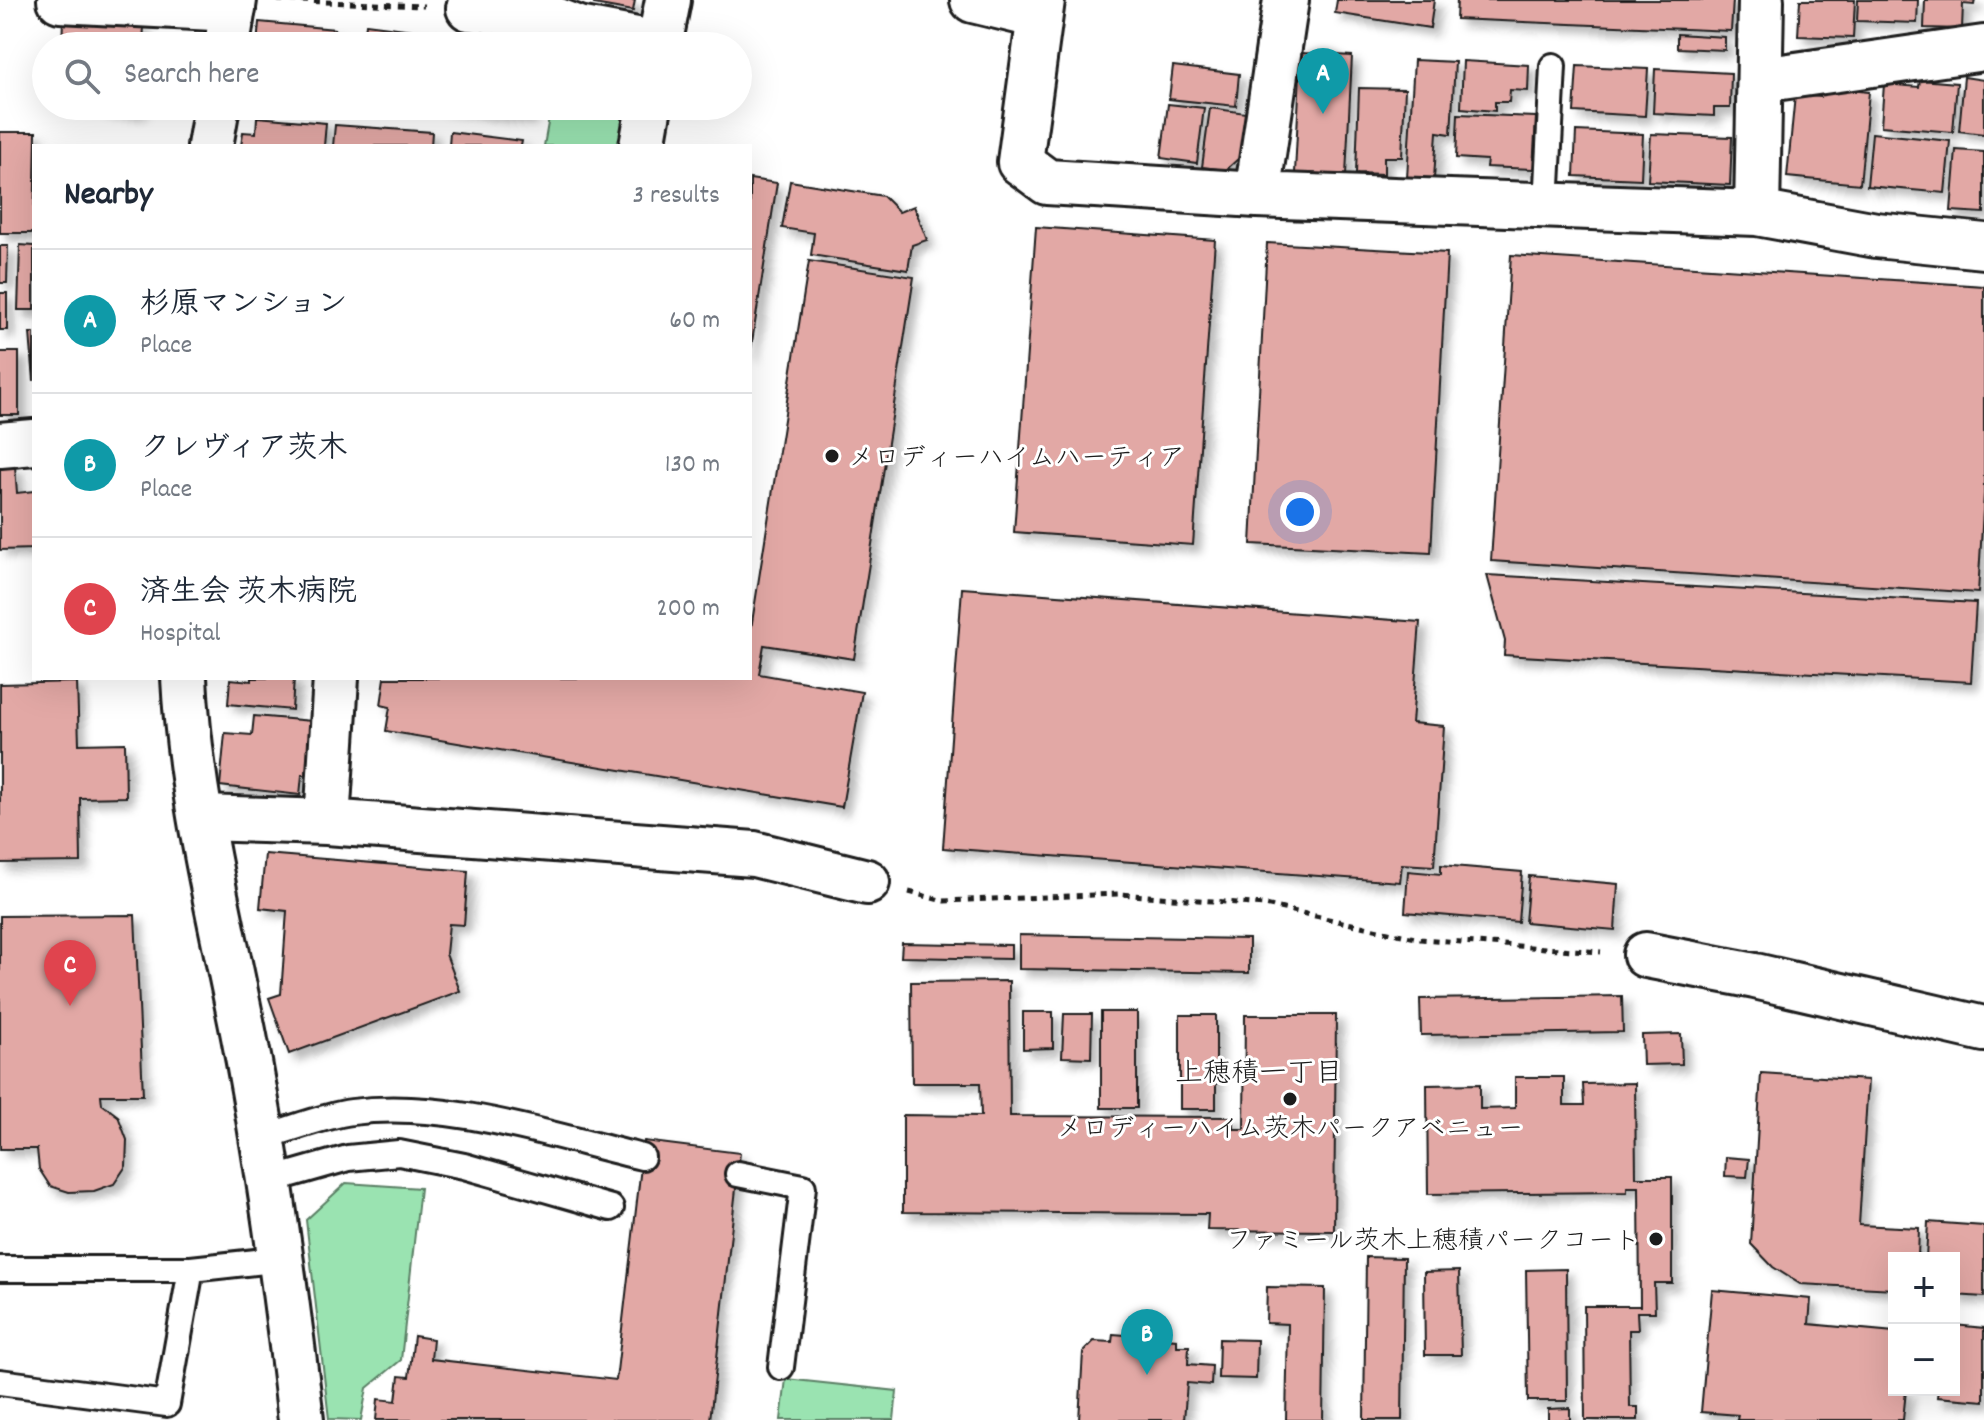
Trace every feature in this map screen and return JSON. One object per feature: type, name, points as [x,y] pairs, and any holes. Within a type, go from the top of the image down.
[{"type":"street","points":[[60,0],[241,14]]},
{"type":"street","points":[[662,32],[668,0]]},
{"type":"street","points":[[973,0],[1041,8],[1020,162],[1047,182],[1257,195],[1757,213],[1876,235],[1984,246]]},
{"type":"street","points":[[1257,195],[1286,0]]},
{"type":"street","points":[[1757,213],[1761,0]]},
{"type":"street","points":[[469,8],[545,16],[594,32]]},
{"type":"street","points":[[1761,80],[1984,48]]},
{"type":"street","points":[[210,144],[215,120]]},
{"type":"street","points":[[642,144],[647,120]]},
{"type":"street","points":[[0,445],[32,442]]},
{"type":"street","points":[[184,680],[202,818],[271,1180],[301,1420]]},
{"type":"street","points":[[327,822],[336,680]]},
{"type":"street","points":[[202,818],[327,822],[754,854],[867,882]]},
{"type":"street","points":[[1646,955],[1755,976],[1984,1029]]},
{"type":"lane","points":[[1546,206],[1553,66]]},
{"type":"lane","points":[[263,1137],[350,1112],[417,1109],[500,1123],[642,1157]]},
{"type":"lane","points":[[271,1180],[348,1158],[399,1153],[464,1166],[611,1208]]},
{"type":"lane","points":[[738,1174],[803,1187],[781,1367]]},
{"type":"lane","points":[[0,1269],[191,1269],[283,1259]]},
{"type":"lane","points":[[0,1382],[167,1404],[191,1269]]},
{"type":"path","points":[[241,14],[469,8]]},
{"type":"path","points":[[867,882],[944,901],[1120,894],[1265,905],[1420,939],[1646,955]]},
{"type":"green space","points":[[549,120],[631,120],[626,144],[544,144]]},
{"type":"green space","points":[[346,1183],[420,1188],[401,1360],[367,1388],[361,1420],[329,1419],[306,1220]]},
{"type":"green space","points":[[786,1379],[897,1391],[894,1420],[781,1420]]},
{"type":"building","points":[[595,0],[635,0],[633,11],[594,4]]},
{"type":"building","points":[[1337,0],[1434,0],[1430,28],[1335,13]]},
{"type":"building","points":[[1457,0],[1733,0],[1731,31],[1456,19]]},
{"type":"building","points":[[1800,0],[1855,0],[1853,38],[1798,36]]},
{"type":"building","points":[[1858,0],[1918,0],[1917,23],[1857,21]]},
{"type":"building","points":[[1925,0],[1975,0],[1974,5],[1963,4],[1962,29],[1924,28]]},
{"type":"building","points":[[63,20],[144,25],[144,32],[63,32]]},
{"type":"building","points":[[259,22],[335,29],[335,32],[258,32]]},
{"type":"building","points":[[366,24],[428,32],[365,32]]},
{"type":"building","points":[[1677,34],[1725,37],[1725,50],[1677,48]]},
{"type":"building","points":[[1301,53],[1352,56],[1346,175],[1295,173]]},
{"type":"building","points":[[1414,60],[1455,62],[1451,134],[1437,132],[1434,179],[1407,178]]},
{"type":"building","points":[[1463,61],[1529,65],[1528,91],[1510,90],[1509,102],[1495,102],[1495,111],[1461,108]]},
{"type":"building","points":[[1173,66],[1239,74],[1236,106],[1169,99]]},
{"type":"building","points":[[1577,66],[1648,69],[1645,116],[1574,112]]},
{"type":"building","points":[[1655,69],[1731,73],[1730,108],[1714,108],[1714,116],[1653,113]]},
{"type":"building","points":[[1964,77],[1984,80],[1984,134],[1959,131]]},
{"type":"building","points":[[1920,80],[1957,83],[1953,132],[1881,126],[1884,84],[1919,87]]},
{"type":"building","points":[[1820,87],[1869,92],[1860,184],[1787,177],[1795,95],[1820,97]]},
{"type":"building","points":[[1359,88],[1405,89],[1402,157],[1384,157],[1384,174],[1356,173]]},
{"type":"building","points":[[1168,104],[1204,108],[1197,163],[1161,158]]},
{"type":"building","points":[[1210,108],[1246,113],[1239,158],[1226,170],[1202,167]]},
{"type":"building","points":[[1458,114],[1536,117],[1533,169],[1486,167],[1487,160],[1456,158]]},
{"type":"building","points":[[257,120],[326,123],[324,144],[241,144],[243,132],[256,133]]},
{"type":"building","points":[[335,125],[432,132],[431,144],[333,144]]},
{"type":"building","points":[[1576,131],[1643,134],[1641,179],[1574,176]]},
{"type":"building","points":[[0,132],[36,132],[36,144],[32,144],[32,233],[0,233]]},
{"type":"building","points":[[450,132],[522,141],[521,144],[449,144]]},
{"type":"building","points":[[1872,133],[1950,141],[1945,193],[1867,186]]},
{"type":"building","points":[[1651,134],[1732,137],[1730,185],[1648,181]]},
{"type":"building","points":[[1956,150],[1984,152],[1984,213],[1951,211]]},
{"type":"building","points":[[752,179],[777,183],[752,342]]},
{"type":"building","points":[[790,181],[883,196],[899,212],[914,206],[927,240],[912,245],[908,270],[811,255],[814,233],[782,228]]},
{"type":"building","points":[[1036,227],[1215,240],[1193,545],[1014,532]]},
{"type":"building","points":[[1267,243],[1447,253],[1431,553],[1251,544]]},
{"type":"building","points":[[20,245],[32,246],[32,310],[18,310]]},
{"type":"building","points":[[0,246],[8,246],[7,283],[0,283]]},
{"type":"building","points":[[1511,255],[1984,286],[1984,494],[1978,593],[1491,561]]},
{"type":"building","name":"メロディーハイムハーティア","points":[[809,261],[914,277],[854,659],[764,645],[759,674],[862,692],[842,807],[386,731],[390,707],[381,705],[385,680],[752,680],[752,622]]},
{"type":"building","points":[[0,293],[7,293],[7,330],[0,330]]},
{"type":"building","points":[[0,352],[19,352],[19,415],[0,415]]},
{"type":"building","points":[[15,466],[17,493],[32,491],[32,549],[0,550],[0,467]]},
{"type":"building","points":[[1487,575],[1976,603],[1971,682],[1504,655],[1505,641]]},
{"type":"building","points":[[962,588],[1420,622],[1412,723],[1444,726],[1434,866],[1402,864],[1400,882],[943,848]]},
{"type":"building","points":[[230,680],[294,680],[292,710],[228,704]]},
{"type":"building","points":[[77,682],[79,744],[125,743],[126,797],[80,798],[81,862],[0,863],[0,684]]},
{"type":"building","points":[[254,716],[312,721],[306,775],[302,775],[300,795],[220,786],[225,733],[252,735]]},
{"type":"building","points":[[265,854],[468,871],[464,925],[449,924],[446,954],[460,991],[289,1054],[269,998],[281,994],[287,911],[260,908]]},
{"type":"building","points":[[1441,865],[1522,872],[1518,922],[1405,912],[1408,871],[1441,874]]},
{"type":"building","points":[[1529,876],[1618,884],[1615,930],[1525,922]]},
{"type":"building","points":[[135,915],[143,1095],[101,1095],[102,1104],[118,1116],[127,1140],[126,1166],[114,1184],[94,1191],[69,1192],[50,1186],[39,1169],[37,1149],[0,1149],[0,916]]},
{"type":"building","points":[[1019,935],[1249,939],[1249,973],[1019,969]]},
{"type":"building","points":[[902,943],[1011,945],[1011,959],[901,957]]},
{"type":"building","name":"メロディーハイム茨木パークアベニュー","points":[[1009,981],[1010,1116],[1234,1117],[1234,1129],[1244,1129],[1245,1015],[1336,1015],[1334,1231],[1207,1230],[1208,1214],[903,1212],[903,1115],[981,1116],[980,1083],[912,1083],[911,982]]},
{"type":"building","points":[[1622,996],[1623,1032],[1421,1035],[1420,999]]},
{"type":"building","points":[[1023,1012],[1053,1012],[1053,1048],[1023,1049]]},
{"type":"building","points":[[1101,1012],[1137,1012],[1137,1108],[1101,1108]]},
{"type":"building","points":[[1064,1014],[1092,1014],[1091,1058],[1062,1057]]},
{"type":"building","points":[[1180,1015],[1216,1015],[1216,1109],[1180,1109]]},
{"type":"building","points":[[1681,1034],[1682,1064],[1643,1065],[1642,1035]]},
{"type":"building","points":[[1761,1073],[1868,1080],[1859,1225],[1919,1228],[1918,1252],[1888,1252],[1888,1289],[1800,1284],[1773,1267],[1751,1244]]},
{"type":"building","name":"ファミール茨木上穂積パークコート","points":[[1515,1077],[1564,1077],[1564,1105],[1584,1105],[1583,1084],[1635,1083],[1636,1177],[1672,1177],[1672,1283],[1654,1283],[1655,1312],[1637,1312],[1638,1330],[1629,1330],[1630,1407],[1638,1407],[1638,1420],[1585,1420],[1584,1306],[1640,1306],[1639,1187],[1627,1187],[1627,1192],[1428,1194],[1427,1085],[1480,1084],[1480,1109],[1515,1108]]},
{"type":"building","points":[[644,1141],[740,1153],[710,1420],[376,1420],[378,1399],[396,1401],[399,1376],[409,1377],[414,1336],[433,1339],[431,1359],[616,1380]]},
{"type":"building","points":[[1726,1157],[1749,1159],[1747,1177],[1725,1176]]},
{"type":"building","points":[[1928,1222],[1984,1226],[1984,1297],[1960,1295],[1960,1252],[1926,1252]]},
{"type":"building","points":[[1366,1257],[1404,1258],[1402,1420],[1364,1420]]},
{"type":"building","points":[[1566,1269],[1567,1401],[1528,1401],[1526,1270]]},
{"type":"building","points":[[1459,1271],[1461,1355],[1425,1355],[1424,1272]]},
{"type":"building","points":[[1267,1287],[1325,1288],[1323,1420],[1286,1420],[1288,1324],[1266,1323]]},
{"type":"building","points":[[1712,1290],[1811,1299],[1809,1324],[1888,1331],[1888,1396],[1905,1396],[1903,1420],[1737,1420],[1738,1415],[1701,1412]]},
{"type":"building","points":[[1960,1326],[1984,1328],[1984,1401],[1937,1397],[1960,1396]]},
{"type":"building","points":[[1113,1334],[1177,1339],[1177,1346],[1189,1346],[1188,1364],[1212,1366],[1211,1385],[1187,1383],[1184,1420],[1079,1420],[1083,1352],[1094,1341],[1112,1342]]},
{"type":"building","points":[[1219,1339],[1257,1340],[1256,1379],[1218,1378]]},
{"type":"building","points":[[1570,1408],[1570,1420],[1548,1420],[1548,1409]]},
{"type":"place","name":"杉原マンション","points":[[1323,114]]},
{"type":"place","name":"メロディーハイムハーティア","points":[[832,456]]},
{"type":"place","name":"済生会 茨木病院","points":[[70,1006]]},
{"type":"place","name":"メロディーハイム茨木パークアベニュー","points":[[1290,1099]]},
{"type":"place","name":"ファミール茨木上穂積パークコート","points":[[1656,1239]]},
{"type":"place","name":"クレヴィア茨木","points":[[1147,1375]]},
{"type":"district","name":"上穂積一丁目","points":[[1259,1071]]}]
